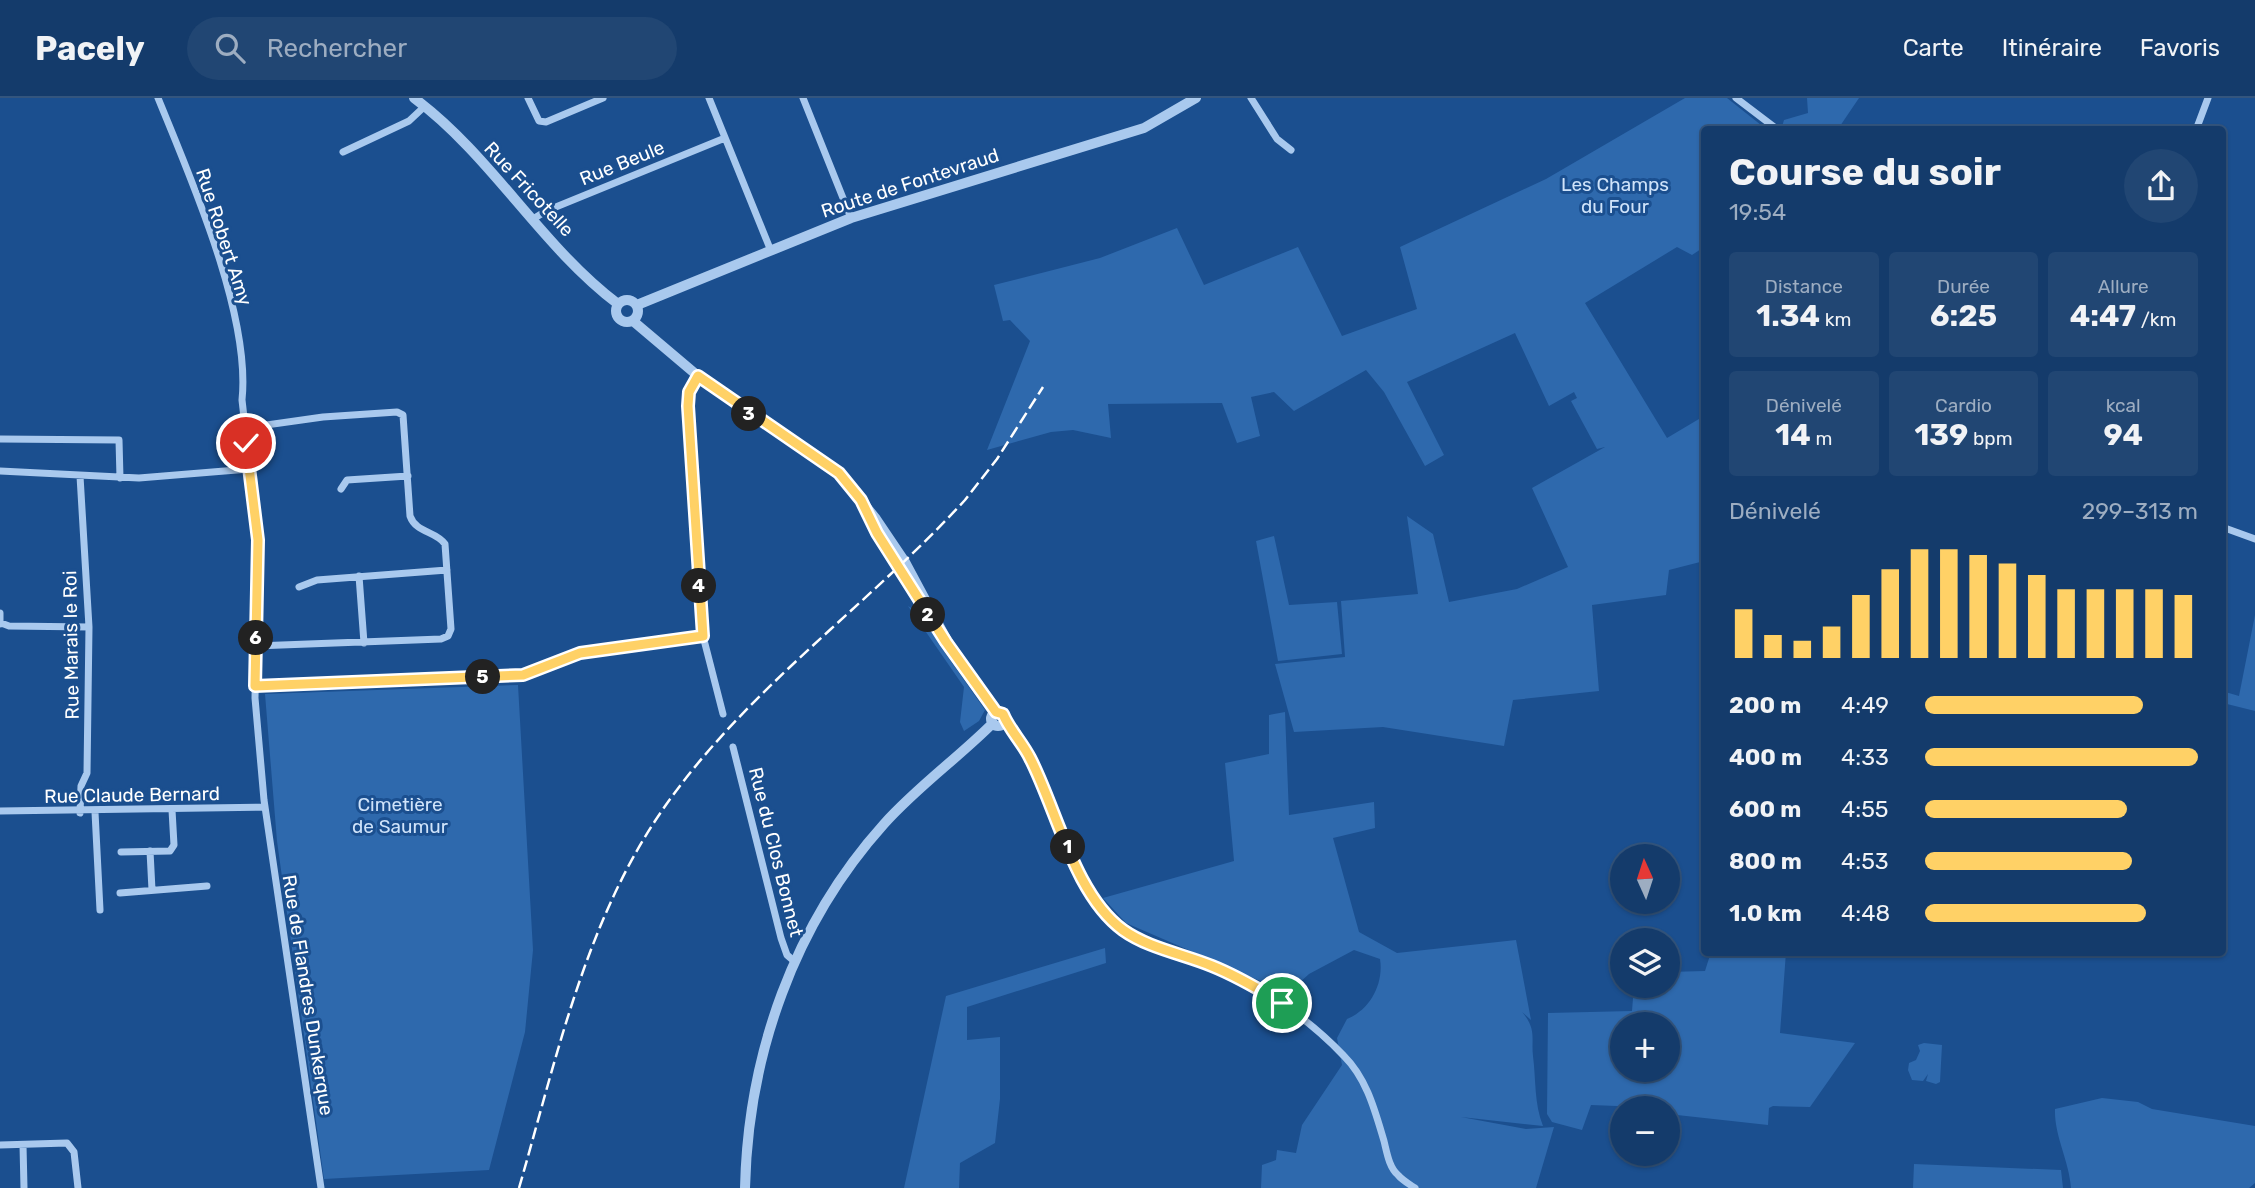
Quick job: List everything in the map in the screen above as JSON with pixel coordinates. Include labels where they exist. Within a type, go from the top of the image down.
[{"type":"street","name":"Rue Robert Amy","points":[[158,98],[226,283],[244,384],[245,428],[258,540],[255,686],[265,807]]},
{"type":"street","points":[[528,98],[539,121],[546,122],[603,98]]},
{"type":"street","points":[[709,98],[771,251]]},
{"type":"street","points":[[803,98],[851,218]]},
{"type":"street","name":"Route de Fontevraud","points":[[637,305],[851,218],[1144,128],[1196,98]]},
{"type":"street","points":[[1251,98],[1277,139],[1291,150]]},
{"type":"street","points":[[1736,98],[1774,126]]},
{"type":"street","points":[[2198,126],[2208,98]]},
{"type":"street","points":[[344,152],[409,121],[419,100]]},
{"type":"street","name":"Rue Fricotelle","points":[[419,100],[618,304]]},
{"type":"street","name":"Rue Beule","points":[[533,219],[546,211],[725,138]]},
{"type":"street","points":[[633,321],[638,315],[637,305],[628,300],[618,304],[616,312],[619,318],[633,321],[698,376],[750,414],[827,463],[861,500],[905,562],[950,646],[998,719],[1030,758],[1072,856],[1087,884],[1112,919],[1137,937],[1248,982],[1312,1026],[1354,1067],[1369,1095],[1391,1165],[1398,1176],[1415,1188]]},
{"type":"street","points":[[698,376],[689,392],[688,406],[703,636],[723,714]]},
{"type":"street","points":[[245,428],[323,417],[397,412],[403,415],[412,522],[443,540],[451,629],[448,636],[441,639],[255,646]]},
{"type":"street","points":[[0,439],[120,440],[120,478]]},
{"type":"street","points":[[0,471],[120,478],[249,469]]},
{"type":"street","name":"Rue Marais le Roi","points":[[80,476],[89,627],[88,773],[80,786],[80,813]]},
{"type":"street","points":[[341,489],[347,480],[408,476]]},
{"type":"street","points":[[2226,528],[2255,539]]},
{"type":"street","points":[[299,587],[317,580],[447,570]]},
{"type":"street","points":[[359,576],[364,643]]},
{"type":"street","points":[[0,613],[0,623],[9,626],[89,627]]},
{"type":"street","points":[[255,686],[523,675],[580,653],[703,636]]},
{"type":"street","points":[[745,1188],[746,1154],[757,1075],[794,961],[839,883],[884,824],[998,719]]},
{"type":"street","name":"Rue du Clos Bonnet","points":[[733,747],[781,938],[787,955],[794,961]]},
{"type":"street","name":"Rue Claude Bernard","points":[[0,811],[80,813],[265,807]]},
{"type":"street","name":"Rue de Flandres Dunkerque","points":[[265,807],[321,1188]]},
{"type":"street","points":[[121,852],[170,851],[174,845],[172,810]]},
{"type":"street","points":[[94,812],[100,910]]},
{"type":"street","points":[[149,851],[152,890]]},
{"type":"street","points":[[120,893],[207,886]]},
{"type":"street","points":[[0,1145],[67,1143],[74,1152],[78,1188]]},
{"type":"street","points":[[23,1145],[24,1188]]},
{"type":"green space","name":"Les Champs du Four","points":[[1685,98],[1727,98],[1762,126],[1701,126],[1701,249],[1692,255],[1677,247],[1585,303],[1667,438],[1701,418],[1701,562],[1669,570],[1666,595],[1592,605],[1599,691],[1513,700],[1504,746],[1383,727],[1294,732],[1275,664],[1345,657],[1341,601],[1418,594],[1407,516],[1433,534],[1449,602],[1517,589],[1568,567],[1532,488],[1605,447],[1597,449],[1571,401],[1577,398],[1574,392],[1549,406],[1515,333],[1407,382],[1444,455],[1425,466],[1384,392],[1366,370],[1294,411],[1274,392],[1251,397],[1260,436],[1237,443],[1222,403],[1108,404],[1111,438],[1073,430],[1051,432],[987,450],[1030,341],[1010,320],[1003,321],[994,285],[1100,258],[1177,228],[1204,285],[1298,247],[1342,336],[1417,309],[1400,247],[1546,179]]},
{"type":"green space","points":[[1807,98],[1859,98],[1840,126],[1782,126],[1784,120],[1808,113]]},
{"type":"green space","points":[[1274,536],[1289,605],[1337,602],[1342,654],[1278,661],[1256,541]]},
{"type":"green space","points":[[908,606],[931,628],[938,643],[985,710],[979,721],[964,731],[960,722],[964,687]]},
{"type":"green space","points":[[2255,615],[2255,711],[2226,704],[2226,692],[2239,696]]},
{"type":"green space","name":"Cimetière de Saumur","points":[[518,685],[533,950],[525,1032],[489,1170],[324,1179],[277,841],[265,694]]},
{"type":"green space","points":[[1285,712],[1289,815],[1374,802],[1375,828],[1333,838],[1359,932],[1397,953],[1516,940],[1531,1020],[1522,1012],[1532,1029],[1537,1100],[1543,1126],[1461,1117],[1526,1129],[1554,1127],[1536,1188],[1261,1188],[1262,1165],[1276,1160],[1277,1150],[1296,1153],[1302,1125],[1342,1065],[1337,1038],[1347,1019],[1369,1003],[1374,995],[1380,978],[1380,959],[1354,950],[1309,974],[1288,993],[1126,923],[1103,898],[1234,861],[1225,763],[1269,754],[1269,715]]},
{"type":"green space","points":[[1105,948],[1106,963],[967,1007],[967,1040],[1000,1037],[1000,1099],[995,1143],[960,1163],[959,1188],[904,1188],[946,996]]},
{"type":"green space","points":[[1710,956],[1786,956],[1780,1033],[1855,1043],[1810,1107],[1773,1106],[1769,1108],[1768,1125],[1680,1115],[1680,1096],[1610,1096],[1610,1106],[1591,1105],[1582,1130],[1552,1122],[1547,1114],[1548,1013],[1632,1011],[1633,998],[1680,998],[1680,972],[1705,971]]},
{"type":"green space","points":[[1918,1045],[1942,1045],[1940,1082],[1936,1084],[1926,1081],[1928,1074],[1923,1081],[1912,1080],[1908,1070],[1909,1063],[1916,1060],[1920,1051]]},
{"type":"green space","points":[[2102,1098],[2138,1102],[2152,1109],[2255,1126],[2255,1183],[2249,1188],[2071,1188],[2055,1109]]},
{"type":"green space","points":[[1914,1164],[2061,1170],[2063,1188],[1913,1188]]},
{"type":"railway","points":[[519,1188],[559,1046],[590,953],[608,907],[655,821],[724,733],[965,500],[997,459],[1043,387]]},
{"type":"route","points":[[246,443],[258,540],[255,686],[523,675],[580,653],[625,644],[703,636],[688,406],[689,392],[698,376],[750,414],[827,463],[861,500],[877,533],[909,586],[996,712],[1003,714],[1004,723],[1015,734],[1030,758],[1072,856],[1102,908],[1112,919],[1123,930],[1137,937],[1211,965],[1248,982],[1282,1003]]}]
